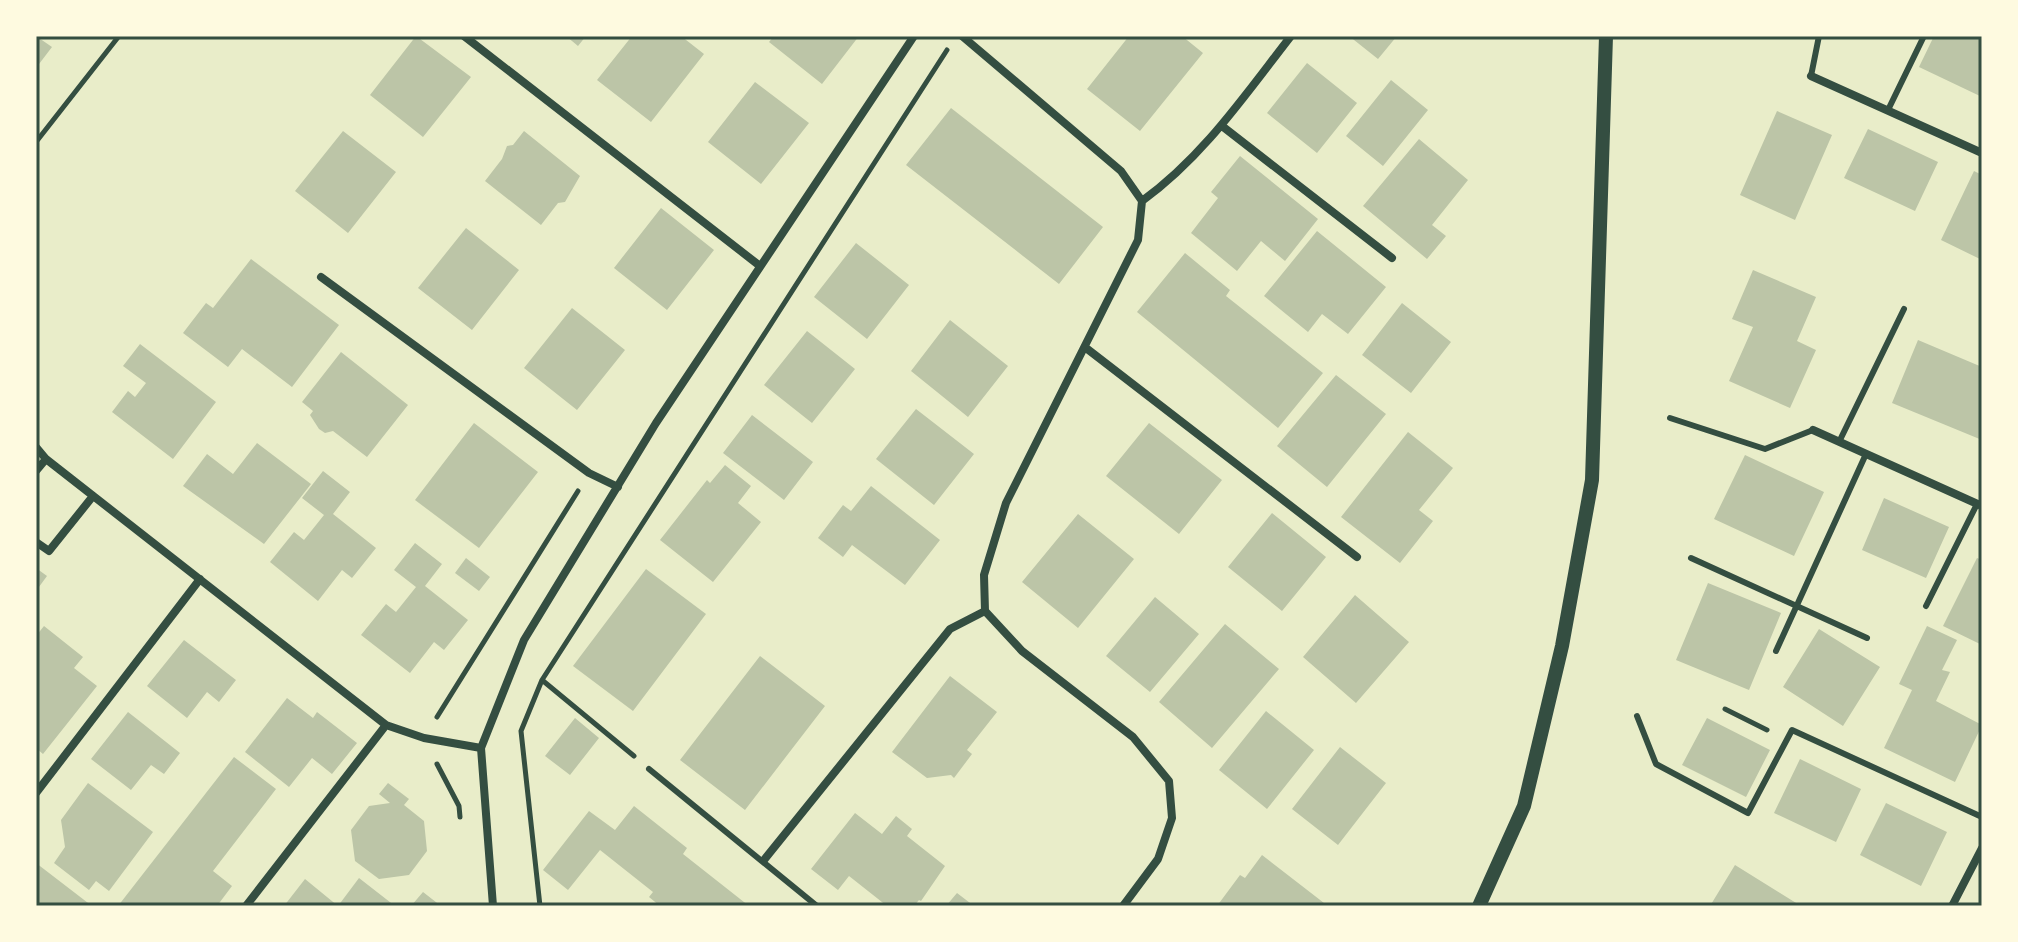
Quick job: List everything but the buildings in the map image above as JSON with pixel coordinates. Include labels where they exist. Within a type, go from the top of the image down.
[{"type":"street","points":[[464,36],[760,266]]},
{"type":"street","points":[[493,906],[481,748],[524,640],[760,266],[914,36]]},
{"type":"street","points":[[962,36],[1121,171],[1142,201],[1138,240],[1006,503],[984,575],[985,611],[1022,651],[1133,737],[1169,781],[1172,818],[1158,859],[1123,906]]},
{"type":"street","points":[[1142,201],[1172,180],[1222,126],[1291,36]]},
{"type":"street","points":[[1479,906],[1524,806],[1562,646],[1592,480],[1606,36]]},
{"type":"street","points":[[1811,76],[1982,153]]},
{"type":"street","points":[[1222,126],[1392,258]]},
{"type":"street","points":[[321,277],[589,473],[618,487]]},
{"type":"street","points":[[1086,348],[1357,557]]},
{"type":"street","points":[[1813,430],[1980,505]]},
{"type":"street","points":[[36,447],[46,459],[386,725],[424,738],[481,748]]},
{"type":"street","points":[[36,471],[46,459]]},
{"type":"street","points":[[36,542],[49,551],[93,496]]},
{"type":"street","points":[[36,793],[200,579]]},
{"type":"street","points":[[764,860],[950,629],[985,611]]},
{"type":"street","points":[[246,906],[386,725]]},
{"type":"street","points":[[1952,906],[1982,848]]},
{"type":"lane","points":[[1811,76],[1819,36]]},
{"type":"lane","points":[[1888,110],[1924,36]]},
{"type":"lane","points":[[1839,442],[1904,309]]},
{"type":"lane","points":[[1670,418],[1765,449],[1813,430]]},
{"type":"lane","points":[[1776,651],[1866,454]]},
{"type":"lane","points":[[1926,606],[1980,505]]},
{"type":"lane","points":[[1691,558],[1867,638]]},
{"type":"lane","points":[[1637,716],[1656,764],[1748,813],[1792,730],[1982,817]]},
{"type":"lane","points":[[649,769],[817,906]]},
{"type":"path","points":[[36,142],[119,36]]},
{"type":"path","points":[[540,906],[521,731],[542,680],[948,49]]},
{"type":"path","points":[[542,680],[649,769]]},
{"type":"path","points":[[1725,709],[1786,740]]}]
